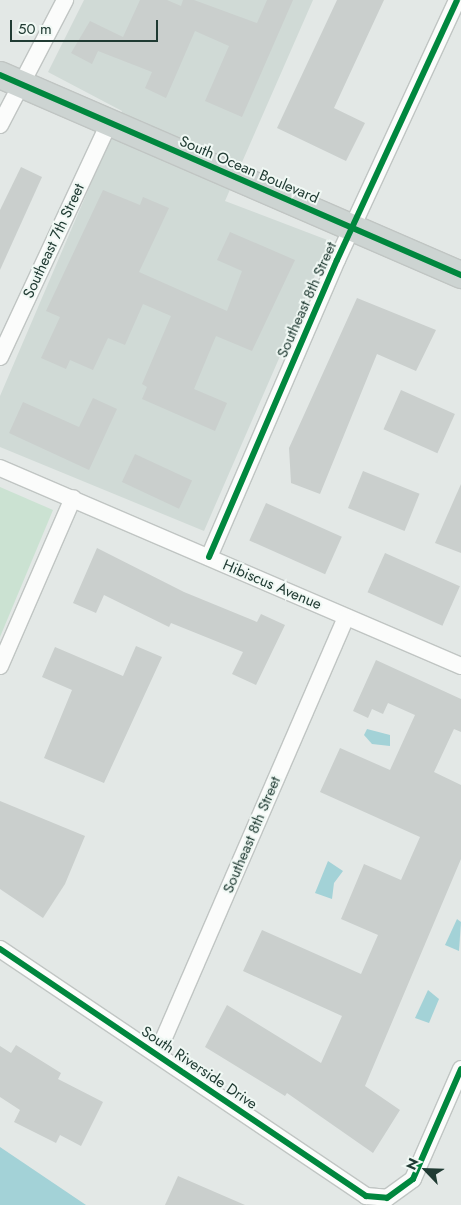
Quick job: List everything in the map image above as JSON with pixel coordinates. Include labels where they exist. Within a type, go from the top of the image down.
[{"type":"main road","name":"South Ocean Boulevard","points":[[11,80],[108,125],[354,227],[461,274]]},
{"type":"street","points":[[0,125],[11,80],[65,0]]},
{"type":"street","name":"Southeast 8th Street","points":[[208,557],[457,0]]},
{"type":"street","name":"Southeast 7th Street","points":[[0,357],[108,125]]},
{"type":"street","name":"Hibiscus Avenue","points":[[0,468],[74,498],[461,666]]},
{"type":"street","points":[[0,666],[74,498]]},
{"type":"street","name":"Southeast 8th Street","points":[[157,1054],[346,617]]},
{"type":"street","name":"South Riverside Drive","points":[[0,949],[366,1196],[387,1198],[413,1178],[461,1069]]},
{"type":"shaded area","points":[[84,0],[313,0],[225,201],[330,241],[204,531],[0,447],[0,396],[122,111],[48,72]]},
{"type":"green space","points":[[0,487],[53,510],[0,637]]},
{"type":"water","points":[[367,729],[390,735],[390,746],[372,744],[364,735]]},
{"type":"water","points":[[328,861],[343,871],[334,883],[332,899],[315,893]]},
{"type":"water","points":[[457,919],[461,922],[459,951],[445,945]]},
{"type":"water","points":[[428,990],[439,999],[429,1023],[415,1018]]},
{"type":"water","points":[[0,1147],[86,1205],[0,1205]]},
{"type":"building","points":[[140,0],[167,0],[181,6],[183,0],[194,0],[257,23],[267,0],[293,0],[242,117],[205,101],[229,46],[195,31],[166,98],[145,88],[152,72],[98,51],[92,64],[71,53],[90,21],[123,37]]},
{"type":"building","points":[[337,0],[384,0],[334,108],[365,123],[346,161],[277,128]]},
{"type":"building","points":[[21,167],[42,177],[0,270],[0,210]]},
{"type":"building","points":[[103,190],[140,205],[143,197],[169,208],[139,272],[227,311],[242,271],[217,260],[230,232],[295,260],[252,351],[216,336],[194,389],[227,403],[215,431],[142,399],[147,387],[142,384],[171,316],[143,304],[125,345],[108,338],[93,370],[70,360],[66,369],[41,358],[60,317],[46,311]]},
{"type":"building","points":[[357,298],[436,330],[416,371],[377,354],[320,494],[291,483],[289,448]]},
{"type":"building","points":[[401,390],[455,414],[437,453],[384,429]]},
{"type":"building","points":[[93,398],[117,409],[89,470],[9,433],[23,402],[79,427]]},
{"type":"building","points":[[135,454],[192,481],[179,509],[122,482]]},
{"type":"building","points":[[363,471],[420,494],[405,531],[348,508]]},
{"type":"building","points":[[461,484],[461,553],[435,543]]},
{"type":"building","points":[[266,503],[342,537],[325,574],[249,540]]},
{"type":"building","points":[[97,548],[184,592],[257,622],[261,614],[285,625],[256,685],[232,674],[243,652],[171,623],[169,627],[104,595],[96,613],[73,603]]},
{"type":"building","points":[[385,553],[460,586],[442,626],[368,592]]},
{"type":"building","points":[[136,646],[162,657],[104,783],[44,758],[72,690],[42,677],[55,647],[123,676]]},
{"type":"building","points":[[376,660],[461,699],[461,732],[454,729],[434,772],[461,785],[461,859],[365,1086],[400,1110],[373,1153],[287,1093],[285,1096],[205,1047],[227,1005],[321,1063],[342,1016],[243,971],[262,930],[361,974],[378,935],[341,919],[364,864],[401,880],[420,837],[320,792],[340,748],[390,770],[415,715],[388,703],[383,714],[372,709],[368,718],[353,711]]},
{"type":"building","points":[[0,801],[85,836],[65,884],[43,918],[0,889]]},
{"type":"building","points":[[16,1045],[61,1073],[58,1079],[103,1102],[81,1146],[60,1135],[56,1143],[14,1122],[20,1110],[0,1097],[0,1046],[11,1053]]},
{"type":"building","points":[[178,1176],[245,1205],[165,1205]]},
{"type":"cycle path","points":[[209,557],[337,260],[457,0]]},
{"type":"cycle path","points":[[0,75],[461,275]]},
{"type":"cycle path","points":[[0,949],[366,1196],[387,1198],[413,1179],[461,1069]]}]
